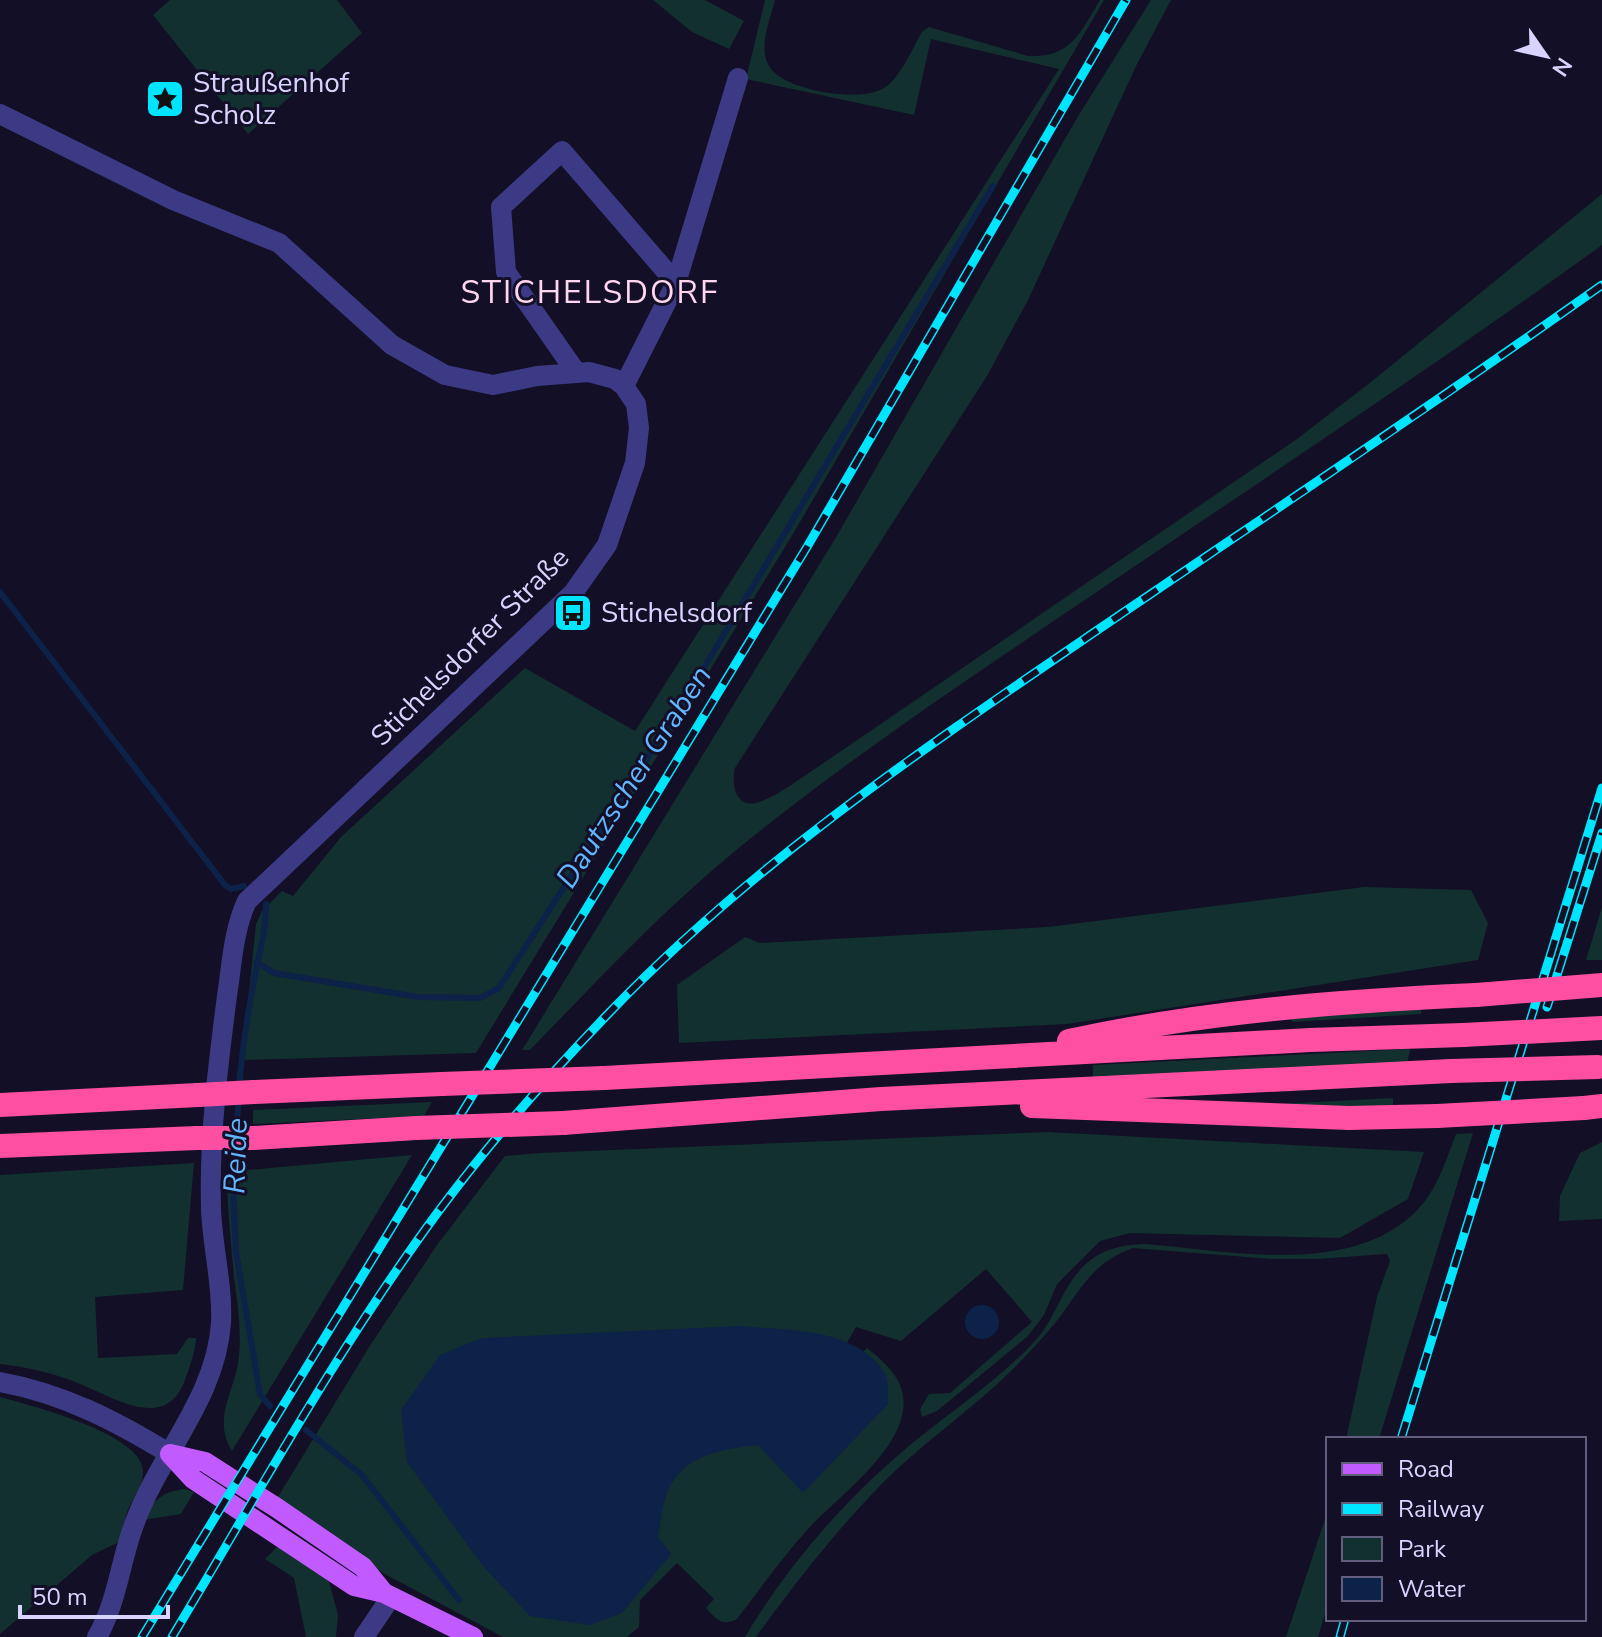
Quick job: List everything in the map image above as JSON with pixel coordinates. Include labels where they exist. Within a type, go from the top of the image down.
[{"type":"highway","points":[[999,1056],[1117,1031],[1257,1012],[1385,999],[1602,985]]},
{"type":"highway","points":[[0,1105],[1602,1028]]},
{"type":"highway","points":[[0,1146],[563,1123],[881,1099],[1451,1071],[1600,1067]]},
{"type":"highway","points":[[881,1099],[1349,1118],[1593,1107]]},
{"type":"main road","points":[[170,1454],[205,1462],[363,1567],[388,1595],[473,1637]]},
{"type":"street","points":[[0,114],[173,200],[279,243],[392,345],[445,375],[493,385],[576,372],[603,375],[624,386],[676,283],[738,78]]},
{"type":"street","points":[[576,372],[506,272],[501,207],[562,151],[676,283]]},
{"type":"street","name":"Stichelsdorfer Straße","points":[[170,1454],[205,1386],[218,1345],[221,1303],[211,1208],[213,1154],[224,1022],[237,922],[247,901],[573,593],[607,545],[635,463],[639,428],[636,404],[624,386]]},
{"type":"street","points":[[0,1382],[75,1403],[128,1428],[170,1454],[134,1524],[115,1597],[97,1637]]},
{"type":"street","points":[[364,1637],[388,1595]]},
{"type":"green space","points":[[170,0],[337,0],[362,33],[248,134],[153,15]]},
{"type":"green space","points":[[653,0],[705,0],[744,21],[729,49],[692,32]]},
{"type":"green space","points":[[765,0],[775,0],[765,50],[769,66],[777,75],[805,88],[858,94],[873,92],[890,83],[901,70],[922,32],[929,27],[1028,56],[1043,56],[1055,53],[1073,41],[1100,0],[1104,0],[793,534],[476,1053],[242,1060],[256,924],[262,911],[282,891],[293,896],[341,837],[525,668],[635,731],[1059,69],[931,39],[914,115],[746,79]]},
{"type":"green space","points":[[1151,0],[1171,0],[1137,64],[1028,300],[987,376],[735,768],[735,788],[745,802],[759,802],[789,786],[1297,439],[1602,194],[1602,245],[1405,383],[943,696],[816,788],[707,875],[629,948],[530,1050],[522,1050],[835,539],[1077,118]]},
{"type":"green space","points":[[1364,887],[1471,890],[1488,923],[1478,960],[1067,1024],[679,1043],[677,985],[745,937],[760,943],[1048,927]]},
{"type":"green space","points":[[1602,907],[1602,960],[1586,960]]},
{"type":"green space","points":[[1421,1006],[1421,1014],[1292,1022],[1292,1019]]},
{"type":"green space","points":[[1410,1049],[1407,1064],[1093,1079],[1093,1065]]},
{"type":"green space","points":[[1393,1098],[1393,1107],[1279,1109],[1278,1104]]},
{"type":"green space","points":[[432,1102],[424,1116],[253,1124],[253,1110]]},
{"type":"green space","points":[[1048,1132],[1424,1152],[1408,1199],[1340,1238],[1130,1233],[1100,1241],[1057,1284],[1044,1315],[1028,1336],[937,1411],[922,1417],[920,1409],[929,1394],[950,1393],[1032,1322],[986,1269],[901,1341],[856,1327],[844,1348],[483,1345],[659,1514],[668,1482],[687,1457],[867,1348],[887,1366],[897,1379],[903,1399],[901,1420],[891,1441],[877,1460],[800,1538],[737,1619],[732,1621],[720,1621],[706,1608],[714,1599],[677,1563],[640,1600],[639,1627],[627,1637],[503,1637],[383,1573],[276,1500],[371,1344],[437,1245],[505,1156]]},
{"type":"green space","points":[[1473,1133],[1380,1437],[1346,1437],[1377,1297],[1390,1261],[1387,1254],[1273,1259],[1133,1248],[1107,1261],[1097,1270],[1051,1328],[1011,1371],[877,1489],[822,1550],[756,1637],[745,1637],[778,1586],[836,1515],[879,1472],[986,1386],[1034,1342],[1072,1280],[1094,1257],[1115,1248],[1145,1244],[1294,1255],[1332,1251],[1367,1242],[1399,1226],[1425,1201],[1439,1177],[1456,1134]]},
{"type":"green space","points":[[1602,1142],[1602,1219],[1559,1221],[1560,1196],[1580,1153]]},
{"type":"green space","points":[[412,1155],[232,1451],[224,1430],[224,1420],[237,1369],[240,1335],[227,1172]]},
{"type":"green space","points":[[194,1163],[183,1290],[95,1297],[98,1358],[177,1354],[188,1338],[196,1338],[189,1370],[176,1396],[165,1405],[138,1407],[59,1376],[0,1364],[0,1175]]},
{"type":"green space","points":[[0,1397],[58,1414],[106,1433],[138,1458],[143,1471],[142,1482],[127,1512],[119,1542],[92,1555],[0,1634]]},
{"type":"green space","points":[[184,1489],[194,1492],[181,1514],[143,1520],[159,1498]]},
{"type":"green space","points":[[1326,1516],[1326,1611],[1318,1637],[1286,1637]]},
{"type":"green space","points":[[279,1545],[328,1578],[338,1615],[336,1637],[306,1637],[294,1578],[265,1559]]},
{"type":"water","points":[[982,1305],[994,1310],[999,1322],[994,1334],[982,1339],[970,1334],[965,1322],[970,1310]]},
{"type":"water","points":[[741,1326],[820,1334],[857,1347],[873,1359],[885,1374],[888,1404],[803,1493],[758,1445],[717,1452],[682,1470],[667,1493],[658,1537],[671,1554],[622,1613],[590,1625],[530,1616],[483,1566],[407,1462],[401,1410],[440,1355],[482,1338]]},
{"type":"waterway","name":"Dautzscher Graben","points":[[257,962],[274,973],[418,997],[480,998],[499,988],[684,701],[993,186]]},
{"type":"waterway","name":"Reide","points":[[0,592],[225,885],[231,889],[244,886]]},
{"type":"waterway","name":"Reide","points":[[239,1088],[266,904]]},
{"type":"waterway","name":"Reide","points":[[236,1132],[239,1099]]},
{"type":"waterway","name":"Reide","points":[[236,1143],[233,1187],[236,1252],[260,1394],[270,1406]]},
{"type":"waterway","name":"Reide","points":[[306,1430],[362,1475],[459,1600]]},
{"type":"railway","points":[[142,1637],[807,547],[1126,0]]},
{"type":"railway","points":[[172,1637],[333,1368],[438,1212],[542,1085],[662,961],[775,862],[895,771],[1602,285]]},
{"type":"railway","points":[[1402,1437],[1602,788]]},
{"type":"railway","points":[[1547,1007],[1602,833]]},
{"type":"railway","points":[[1340,1637],[1344,1621]]},
{"type":"place","name":"Straußenhof Scholz","points":[[165,99]]},
{"type":"place","name":"Stichelsdorf","points":[[573,613]]},
{"type":"district","name":"STICHELSDORF","points":[[590,292]]}]
